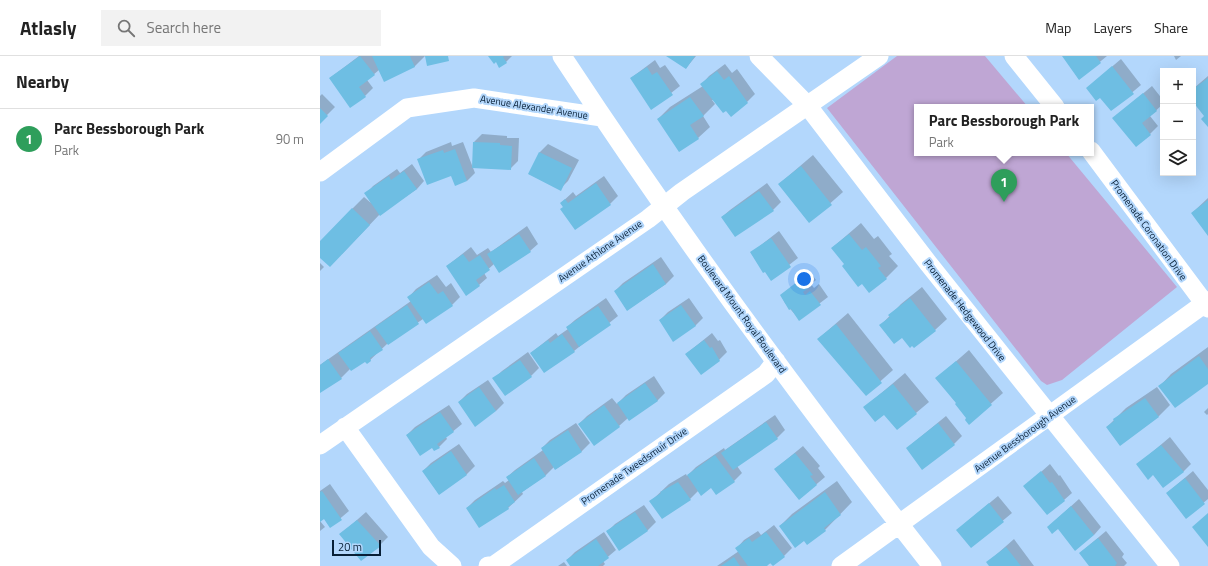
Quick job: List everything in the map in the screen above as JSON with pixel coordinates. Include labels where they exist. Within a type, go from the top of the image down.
[{"type":"street","name":"Boulevard Mount Royal Boulevard","points":[[562,56],[602,117],[664,206],[776,361],[899,525],[932,566]]},
{"type":"street","name":"Promenade Hedgewood Drive","points":[[759,56],[807,105],[928,263],[1170,566]]},
{"type":"street","name":"Avenue Athlone Avenue","points":[[320,445],[879,56]]},
{"type":"street","points":[[1014,56],[1053,104]]},
{"type":"street","name":"Avenue Alexander Avenue","points":[[320,172],[407,108],[474,98],[602,117]]},
{"type":"street","name":"Promenade Coronation Drive","points":[[1094,155],[1207,304]]},
{"type":"street","name":"Avenue Bessborough Avenue","points":[[841,566],[1207,304]]},
{"type":"street","name":"Promenade Tweedsmuir Drive","points":[[488,566],[492,566],[766,374],[776,361]]},
{"type":"street","points":[[346,427],[431,547],[452,566]]},
{"type":"shaded area","points":[[897,56],[985,56],[1025,104],[914,104],[914,156],[1068,156],[1177,287],[1062,380],[1047,385],[1041,381],[827,108]]},
{"type":"building","points":[[360,56],[375,75],[359,87],[366,97],[350,108],[329,78]]},
{"type":"building","points":[[372,56],[410,56],[415,67],[384,82]]},
{"type":"building","points":[[425,56],[448,56],[449,61],[427,66]]},
{"type":"building","points":[[488,56],[504,56],[503,57],[507,63],[499,68],[496,62],[494,64]]},
{"type":"building","points":[[666,56],[695,56],[686,69]]},
{"type":"building","points":[[1062,56],[1096,56],[1101,63],[1079,80]]},
{"type":"building","points":[[1112,66],[1134,94],[1111,111],[1100,98],[1096,101],[1086,88]]},
{"type":"building","points":[[647,67],[652,75],[657,72],[673,95],[651,110],[630,78]]},
{"type":"building","points":[[717,71],[724,80],[729,76],[748,103],[731,117],[726,111],[723,113],[700,84]]},
{"type":"building","points":[[1208,78],[1208,127],[1201,119],[1204,116],[1196,106],[1196,87]]},
{"type":"building","points":[[1143,93],[1157,111],[1142,123],[1151,135],[1136,147],[1112,118]]},
{"type":"building","points":[[690,97],[704,116],[690,125],[699,139],[679,152],[657,119]]},
{"type":"building","points":[[320,108],[328,116],[320,124]]},
{"type":"building","points":[[473,142],[500,143],[500,145],[512,146],[511,170],[472,168]]},
{"type":"building","points":[[455,149],[467,181],[455,186],[451,176],[427,185],[417,159],[443,150],[444,153]]},
{"type":"building","points":[[539,152],[572,168],[561,191],[528,174]]},
{"type":"building","points":[[801,166],[832,205],[809,223],[778,184]]},
{"type":"building","points":[[404,171],[417,189],[380,216],[364,193],[389,176],[391,180]]},
{"type":"building","points":[[596,183],[611,205],[575,230],[560,209],[563,207],[560,203],[565,199],[568,203]]},
{"type":"building","points":[[759,191],[774,211],[735,237],[721,217]]},
{"type":"building","points":[[1208,200],[1208,236],[1191,213]]},
{"type":"building","points":[[352,208],[370,225],[330,267],[320,258],[320,241]]},
{"type":"building","points":[[519,234],[531,252],[499,273],[487,254]]},
{"type":"building","points":[[849,234],[862,250],[866,247],[881,266],[878,268],[887,279],[869,293],[862,284],[858,287],[842,266],[844,264],[831,248]]},
{"type":"building","points":[[771,238],[791,267],[771,281],[765,272],[763,273],[750,252]]},
{"type":"building","points":[[463,254],[469,262],[480,255],[490,270],[476,280],[480,286],[466,296],[446,266]]},
{"type":"building","points":[[653,264],[666,284],[627,311],[614,291]]},
{"type":"building","points":[[801,279],[808,288],[803,292],[805,295],[810,291],[821,305],[799,321],[791,309],[789,310],[780,295]]},
{"type":"building","points":[[429,282],[438,294],[443,291],[453,306],[426,324],[407,297]]},
{"type":"building","points":[[910,298],[936,331],[914,348],[912,346],[910,348],[902,338],[894,344],[879,325],[890,317],[888,315]]},
{"type":"building","points":[[407,305],[419,324],[388,345],[375,327]]},
{"type":"building","points":[[681,305],[696,326],[673,342],[659,320]]},
{"type":"building","points":[[598,306],[611,325],[579,347],[566,327]]},
{"type":"building","points":[[836,324],[882,383],[866,396],[817,339]]},
{"type":"building","points":[[370,331],[383,350],[370,358],[371,361],[367,364],[365,362],[351,371],[338,353]]},
{"type":"building","points":[[562,334],[575,352],[544,373],[530,353],[548,340],[550,343]]},
{"type":"building","points":[[704,340],[710,348],[712,347],[720,361],[701,375],[685,354]]},
{"type":"building","points":[[1199,356],[1208,369],[1208,384],[1175,408],[1158,386]]},
{"type":"building","points":[[328,359],[342,379],[320,393],[320,365]]},
{"type":"building","points":[[520,360],[532,377],[505,396],[492,378]]},
{"type":"building","points":[[956,361],[992,405],[969,425],[965,420],[966,418],[955,404],[956,403],[935,378]]},
{"type":"building","points":[[645,383],[658,401],[629,421],[617,403]]},
{"type":"building","points":[[893,384],[917,414],[897,430],[884,415],[875,422],[863,407]]},
{"type":"building","points":[[479,387],[496,411],[475,427],[458,402]]},
{"type":"building","points":[[1145,398],[1159,417],[1120,446],[1106,427],[1114,421],[1113,419]]},
{"type":"building","points":[[604,405],[620,427],[594,446],[578,424]]},
{"type":"building","points":[[440,412],[454,432],[437,444],[440,448],[434,451],[432,448],[420,456],[406,435]]},
{"type":"building","points":[[766,422],[778,439],[733,470],[721,453]]},
{"type":"building","points":[[938,423],[955,445],[922,470],[906,448]]},
{"type":"building","points":[[568,430],[582,452],[555,470],[541,448]]},
{"type":"building","points":[[1161,445],[1184,472],[1163,488],[1153,475],[1148,480],[1136,464]]},
{"type":"building","points":[[451,451],[467,475],[439,495],[422,471]]},
{"type":"building","points":[[795,453],[813,475],[810,476],[817,485],[799,500],[774,469]]},
{"type":"building","points":[[715,455],[735,482],[716,495],[711,488],[701,496],[687,475]]},
{"type":"building","points":[[534,458],[546,476],[518,495],[506,477]]},
{"type":"building","points":[[1041,471],[1050,483],[1052,482],[1065,501],[1047,515],[1023,486]]},
{"type":"building","points":[[1185,478],[1205,504],[1186,519],[1166,493]]},
{"type":"building","points":[[678,482],[691,500],[662,519],[649,501],[661,493],[660,492]]},
{"type":"building","points":[[504,485],[515,502],[508,507],[509,509],[479,528],[466,508],[495,488],[496,490]]},
{"type":"building","points":[[322,491],[342,520],[330,528],[324,519],[320,522],[320,492]]},
{"type":"building","points":[[825,492],[841,515],[824,528],[826,531],[807,545],[804,541],[795,548],[779,526]]},
{"type":"building","points":[[989,503],[1004,522],[971,548],[956,530]]},
{"type":"building","points":[[1071,506],[1094,535],[1075,551],[1058,529],[1052,534],[1047,527]]},
{"type":"building","points":[[635,512],[648,531],[619,551],[606,531]]},
{"type":"building","points":[[1208,513],[1208,547],[1192,527]]},
{"type":"building","points":[[357,520],[381,546],[361,561],[339,534]]},
{"type":"building","points":[[766,532],[785,557],[773,566],[770,563],[767,566],[748,566],[735,548],[749,538],[752,542]]},
{"type":"building","points":[[1098,538],[1117,563],[1115,566],[1089,566],[1079,553]]},
{"type":"building","points":[[596,539],[609,558],[598,566],[570,566],[566,560]]},
{"type":"building","points":[[1006,547],[1021,566],[989,566],[986,562]]},
{"type":"building","points":[[734,557],[740,566],[721,566]]},
{"type":"place","name":"Parc Bessborough Park","points":[[1004,202]]}]
